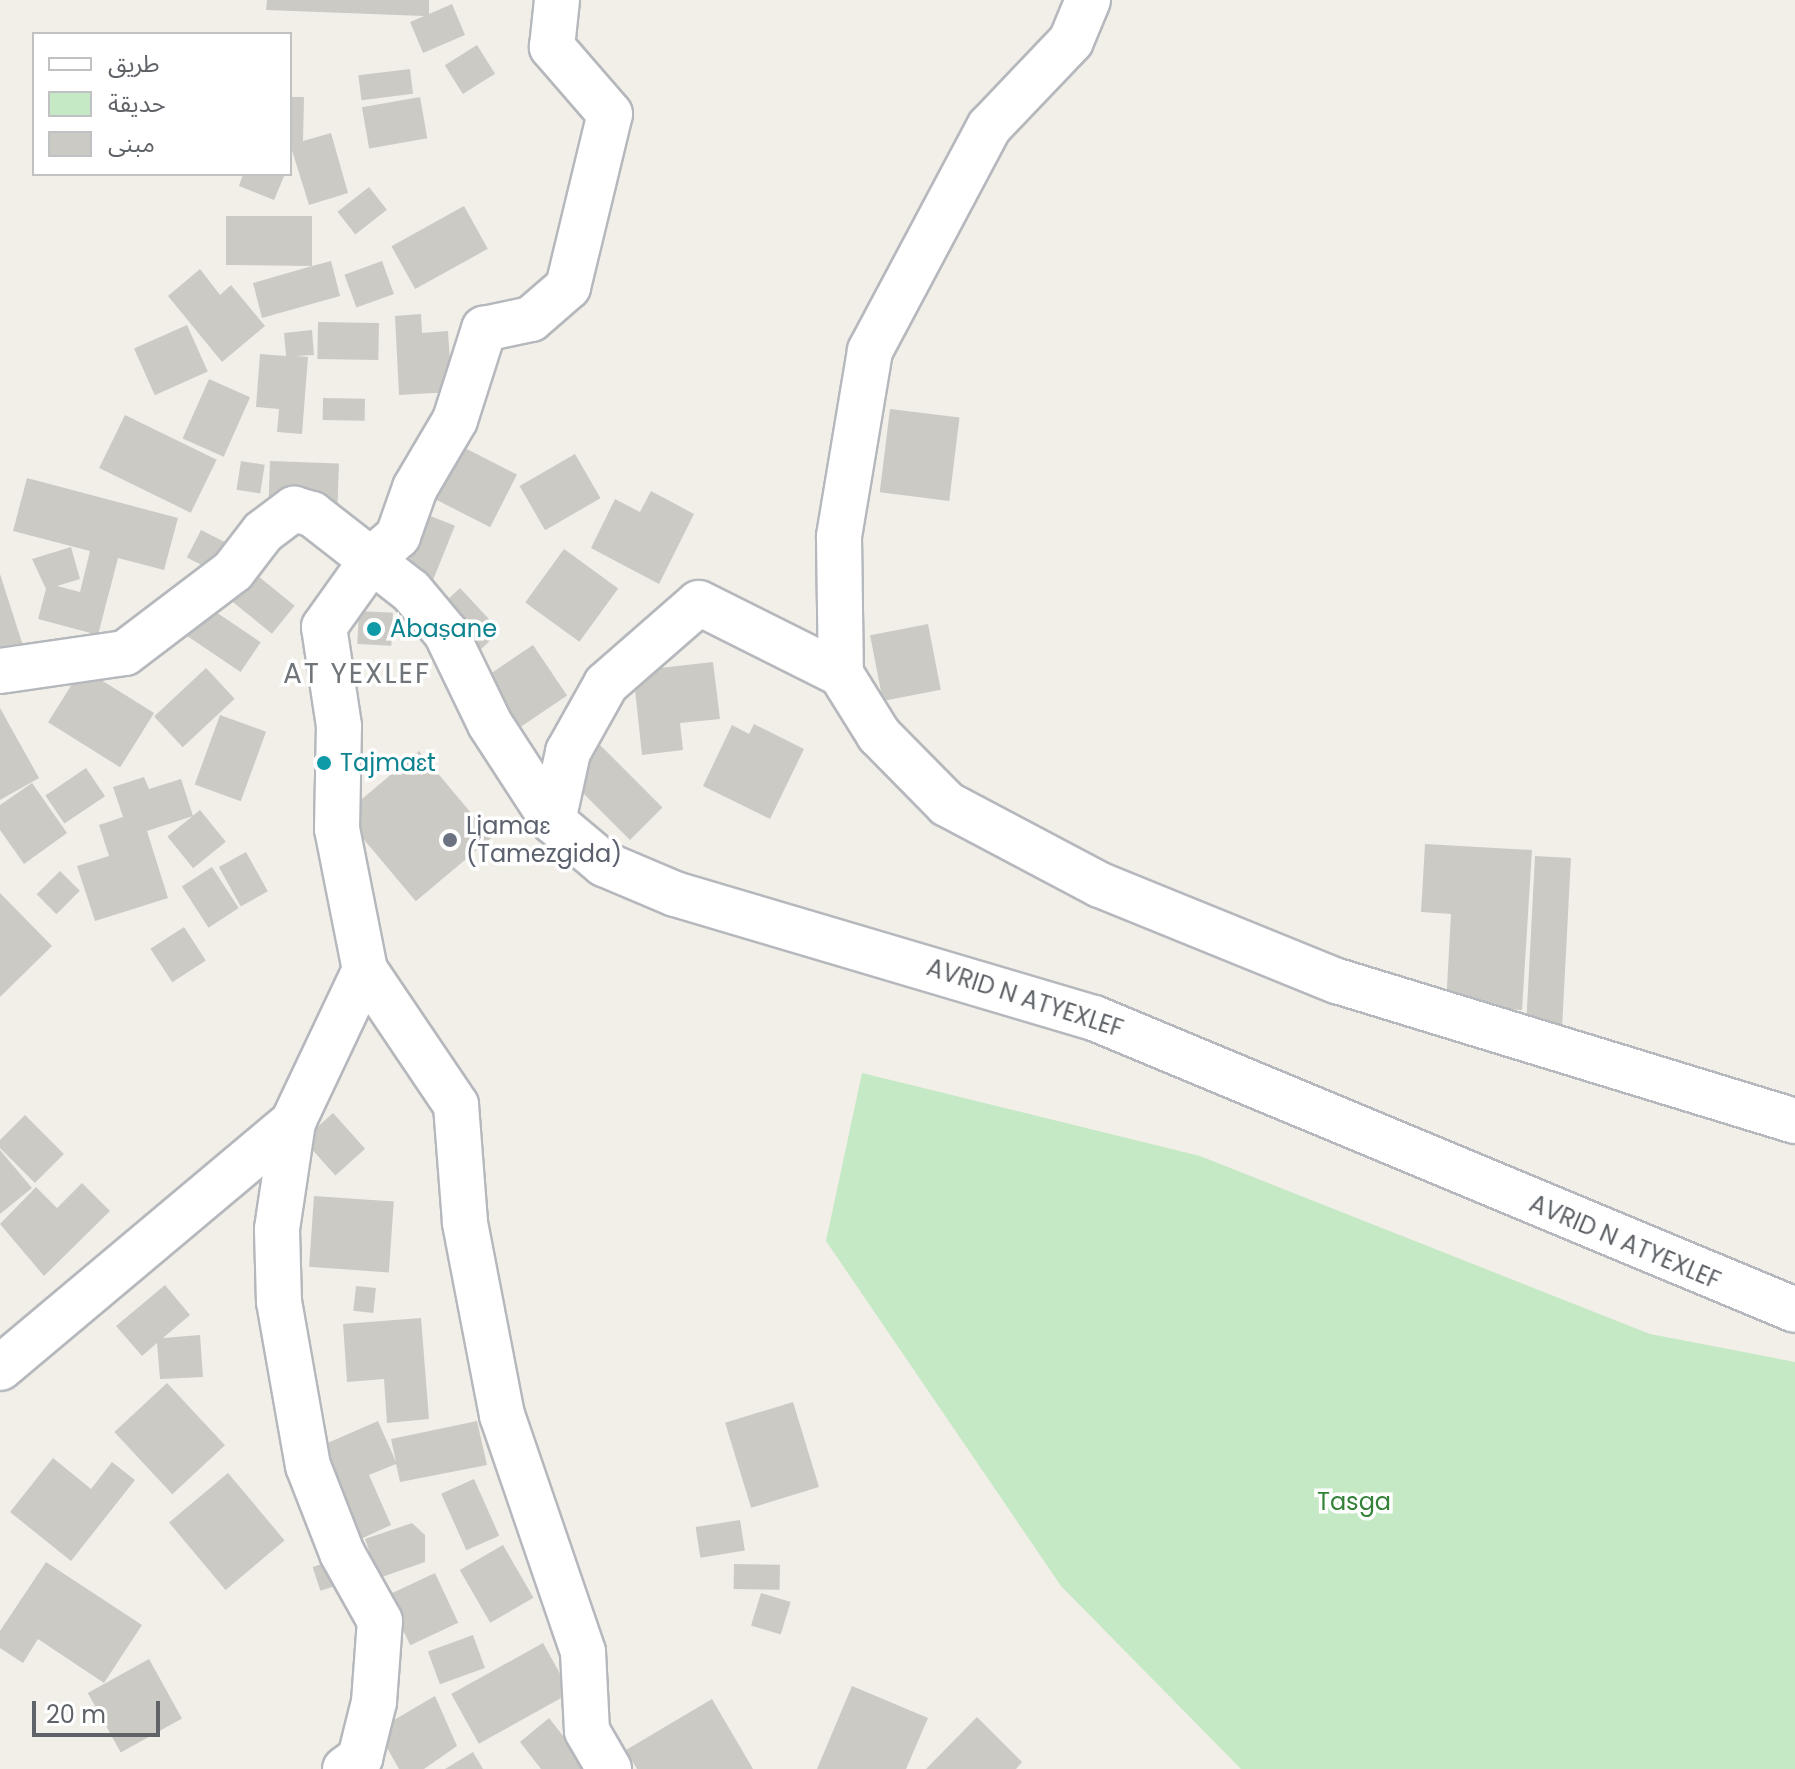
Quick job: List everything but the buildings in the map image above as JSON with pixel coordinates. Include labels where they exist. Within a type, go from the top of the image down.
[{"type":"street","points":[[557,0],[552,47],[610,114],[568,287],[531,319],[484,329],[455,420],[415,488],[398,536],[374,557],[324,627],[339,726],[337,829],[365,970],[456,1105],[465,1223],[502,1415],[583,1652],[587,1731],[609,1769]]},
{"type":"street","points":[[1088,0],[1071,41],[989,127],[870,351],[839,537],[841,674],[879,735],[947,804],[1100,885],[1337,981],[1795,1121]]},
{"type":"street","name":"AVRID N ATYEXLEF","points":[[0,671],[125,653],[233,571],[263,532],[294,509],[374,557],[446,633],[490,724],[553,821],[604,864],[675,894],[1094,1018],[1795,1310]]},
{"type":"street","points":[[553,821],[568,752],[606,684],[699,603],[841,674]]},
{"type":"street","points":[[357,1765],[374,1702],[380,1621],[342,1553],[308,1466],[279,1302],[277,1229],[293,1122],[365,970]]},
{"type":"street","points":[[0,1368],[293,1122]]},
{"type":"green space","name":"Tasga","points":[[862,1073],[1200,1156],[1650,1334],[1795,1362],[1795,1769],[1241,1769],[1061,1586],[826,1241]]},
{"type":"place","name":"Abaṣane","points":[[374,629]]},
{"type":"place","name":"Tajmaɛt","points":[[324,763]]},
{"type":"place","name":"Ljamaɛ (Tamezgida)","points":[[450,840]]},
{"type":"district","name":"AT YEXLEF","points":[[357,674]]}]
